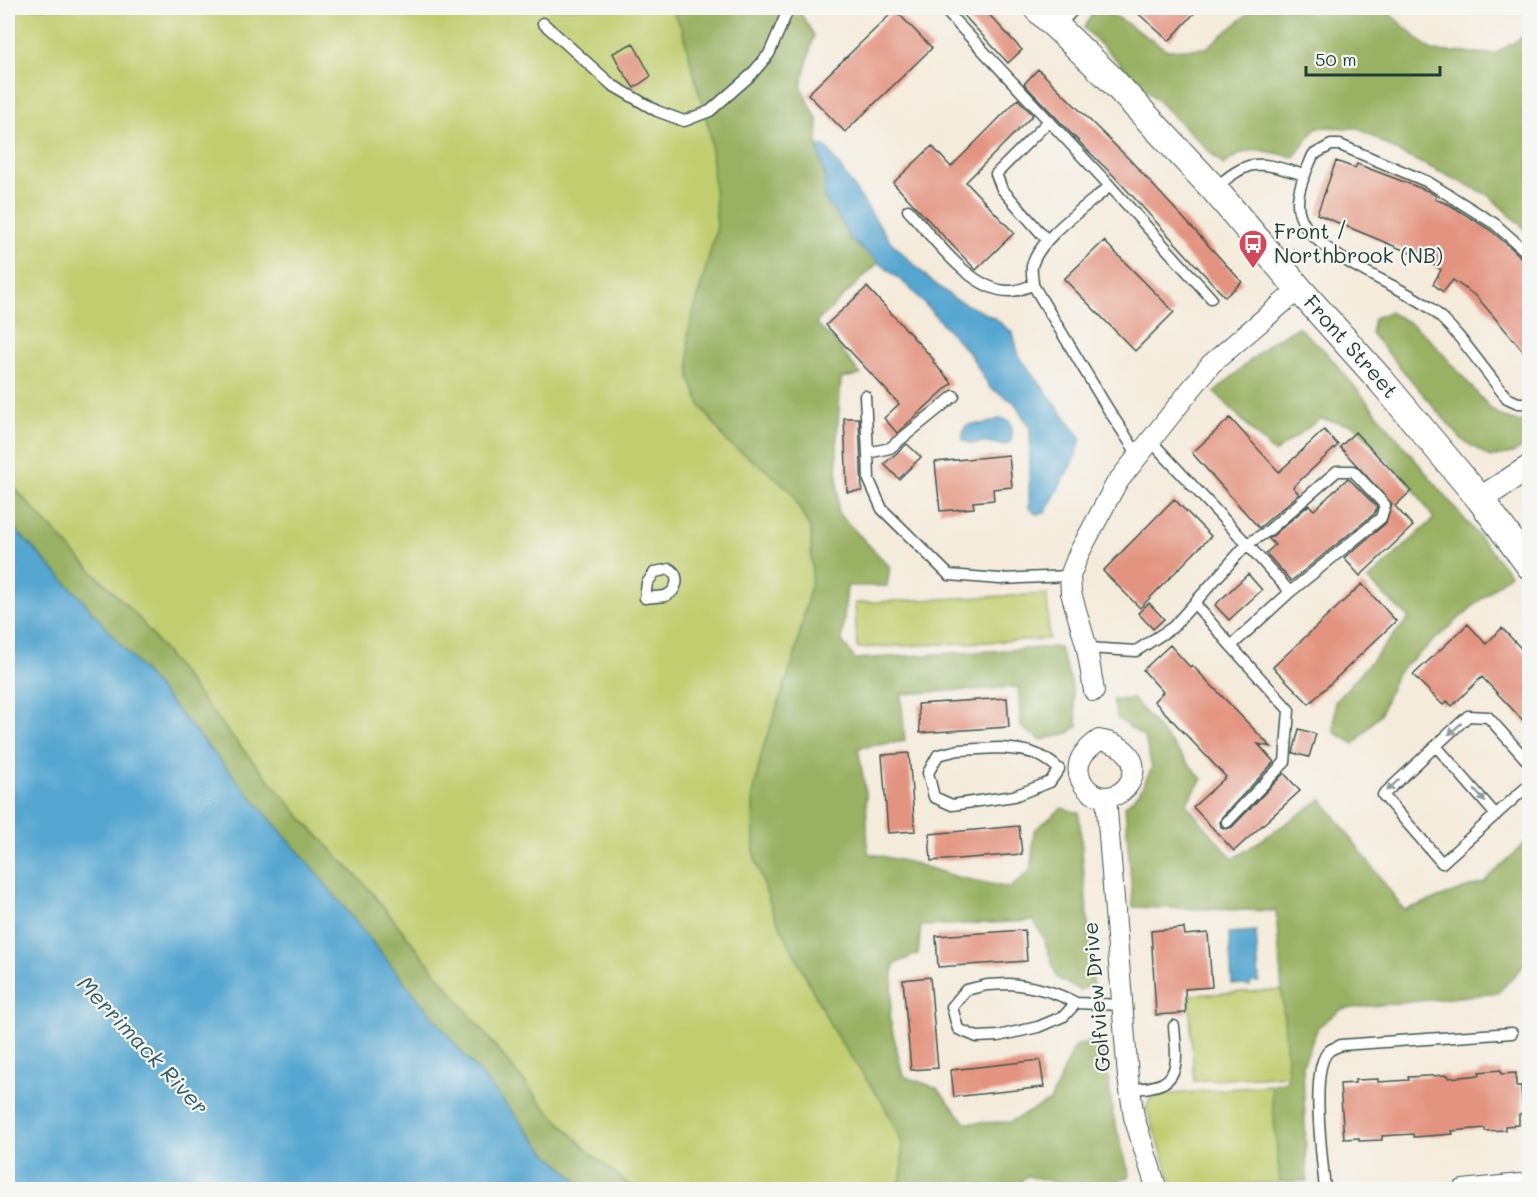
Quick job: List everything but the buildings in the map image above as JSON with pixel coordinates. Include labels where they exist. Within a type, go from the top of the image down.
[{"type":"main road","name":"Front Street","points":[[1037,8],[1066,17],[1109,77],[1214,189],[1383,383],[1480,499],[1530,566]]},
{"type":"street","points":[[1094,691],[1087,648],[1075,613],[1071,592],[1070,576],[1080,553],[1116,484],[1211,364],[1299,289]]},
{"type":"street","points":[[1480,499],[1530,467]]},
{"type":"street","points":[[1099,740],[1119,745],[1131,758],[1133,776],[1122,791],[1106,797],[1097,795],[1069,768],[1099,740]]},
{"type":"street","name":"Golfview Drive","points":[[1106,797],[1130,1090],[1134,1117],[1157,1190]]},
{"type":"street","points":[[1463,1190],[1530,1184]]},
{"type":"lane","points":[[543,23],[612,86],[657,111],[684,121],[710,111],[751,75],[769,54],[789,8]]},
{"type":"lane","points":[[943,8],[1110,186],[1211,298]]},
{"type":"lane","points":[[1047,240],[1002,189],[996,174],[1049,121]]},
{"type":"lane","points":[[1530,255],[1495,224],[1428,182],[1354,150],[1331,145],[1313,155],[1299,195],[1299,213],[1305,226],[1338,257],[1413,296],[1429,307],[1443,320],[1507,398],[1518,403],[1530,403]]},
{"type":"lane","points":[[1214,189],[1247,165],[1275,166],[1305,175]]},
{"type":"lane","points":[[1110,186],[1047,240],[1037,253],[1032,268],[1033,285],[1108,409],[1144,447],[1246,544],[1290,592]]},
{"type":"lane","points":[[908,210],[963,270],[978,282],[995,290],[1012,291],[1033,285]]},
{"type":"lane","points":[[865,396],[869,480],[882,509],[949,575],[1000,579],[1070,576]]},
{"type":"lane","points":[[868,453],[890,448],[954,396]]},
{"type":"lane","points":[[1087,648],[1136,651],[1173,627],[1246,544],[1268,531],[1337,471],[1353,471],[1385,506],[1382,518],[1290,592],[1231,646]]},
{"type":"lane","points":[[1195,604],[1289,710],[1285,762],[1227,822]]},
{"type":"lane","points":[[1530,764],[1488,717],[1468,716],[1383,795],[1442,863],[1530,784]]},
{"type":"lane","points":[[1436,746],[1496,815]]},
{"type":"lane","points":[[999,748],[1020,749],[1045,756],[1069,768],[1034,790],[1014,796],[952,805],[934,796],[928,773],[938,755],[959,750],[999,748]]},
{"type":"lane","points":[[1076,1003],[1064,1016],[1038,1027],[998,1036],[977,1037],[958,1029],[952,1007],[966,990],[987,985],[1029,986],[1058,993],[1076,1003],[1122,1005]]},
{"type":"lane","points":[[1130,1090],[1161,1084],[1173,1072],[1176,1065],[1174,1026]]},
{"type":"lane","points":[[1325,1190],[1318,1075],[1328,1051],[1341,1045],[1512,1034]]},
{"type":"green space","points":[[8,8],[670,8],[682,29],[710,133],[717,227],[688,333],[700,405],[728,443],[791,491],[811,531],[812,579],[794,659],[763,748],[753,795],[754,855],[773,912],[834,1032],[884,1105],[902,1143],[902,1171],[899,1189],[638,1190],[627,1183],[589,1152],[541,1103],[367,887],[307,824],[227,731],[137,616],[77,556],[8,481]]},
{"type":"green space","points":[[670,8],[797,8],[814,35],[801,87],[818,121],[817,145],[825,177],[824,198],[840,219],[850,239],[879,262],[816,323],[834,341],[861,375],[841,378],[837,439],[838,513],[890,567],[887,586],[847,586],[842,641],[855,659],[1059,647],[1071,682],[1078,726],[1068,733],[1041,740],[1021,727],[1018,687],[901,694],[905,741],[858,748],[866,793],[868,853],[917,864],[957,877],[1010,888],[1031,870],[1034,831],[1062,808],[1079,813],[1093,985],[1079,990],[1057,978],[1044,939],[1034,921],[921,926],[918,954],[894,964],[890,1020],[903,1076],[937,1088],[966,1123],[1010,1122],[1050,1101],[1075,1046],[1103,1037],[1113,1115],[1130,1176],[1102,1189],[1063,1189],[1055,1182],[1027,1176],[1012,1189],[899,1189],[902,1171],[902,1143],[884,1105],[834,1032],[773,912],[754,855],[753,795],[763,748],[794,659],[812,579],[811,531],[791,491],[728,443],[700,405],[690,378],[688,333],[717,227],[710,133],[682,29]]},
{"type":"green space","points":[[1255,8],[1383,8],[1432,51],[1495,54],[1529,33],[1529,233],[1488,195],[1402,154],[1358,128],[1317,127],[1294,157],[1257,150],[1241,154],[1223,165],[1084,28],[1094,11],[1117,17],[1167,50],[1206,48]]},
{"type":"green space","points":[[1389,312],[1410,323],[1429,338],[1490,408],[1514,421],[1529,419],[1529,444],[1513,453],[1490,457],[1462,440],[1371,333],[1374,318]]},
{"type":"green space","points":[[1298,327],[1325,351],[1510,574],[1397,673],[1381,713],[1354,744],[1334,732],[1335,702],[1409,618],[1368,580],[1434,519],[1411,485],[1354,425],[1320,419],[1274,453],[1215,392],[1271,342]]},
{"type":"green space","points":[[8,481],[77,556],[137,616],[227,731],[307,824],[367,887],[541,1103],[589,1152],[627,1183],[638,1189],[586,1189],[546,1152],[309,864],[79,596],[8,522]]},
{"type":"green space","points":[[1047,594],[1049,639],[857,648],[855,603]]},
{"type":"green space","points":[[1133,699],[1202,779],[1186,804],[1233,859],[1322,799],[1404,910],[1484,882],[1529,839],[1529,959],[1498,993],[1342,1009],[1318,1027],[1303,1065],[1307,1181],[1280,1182],[1271,1085],[1286,1081],[1288,1075],[1276,911],[1133,907],[1125,806],[1139,793],[1152,768],[1145,738],[1117,718],[1113,700]]},
{"type":"green space","points":[[1283,990],[1288,1075],[1194,1081],[1189,995]]},
{"type":"green space","points":[[1271,1085],[1280,1182],[1190,1189],[1172,1183],[1146,1107],[1152,1096]]},
{"type":"water","points":[[817,145],[827,148],[890,241],[928,278],[955,299],[994,318],[1013,333],[1019,356],[1081,438],[1076,456],[1045,513],[1036,514],[1029,508],[1030,428],[1014,402],[990,388],[970,354],[909,287],[850,239],[840,219],[824,198],[825,176]]},
{"type":"water","points":[[1001,418],[1009,421],[1011,425],[1012,437],[1005,445],[986,442],[972,444],[963,440],[966,426],[984,424]]},
{"type":"water","name":"Merrimack River","points":[[8,522],[79,596],[309,864],[546,1152],[586,1189],[10,1190],[8,1187]]},
{"type":"water","points":[[1256,931],[1259,982],[1251,982],[1250,986],[1232,984],[1229,933]]},
{"type":"place","name":"Front / Northbrook (NB)","points":[[1253,270]]}]
